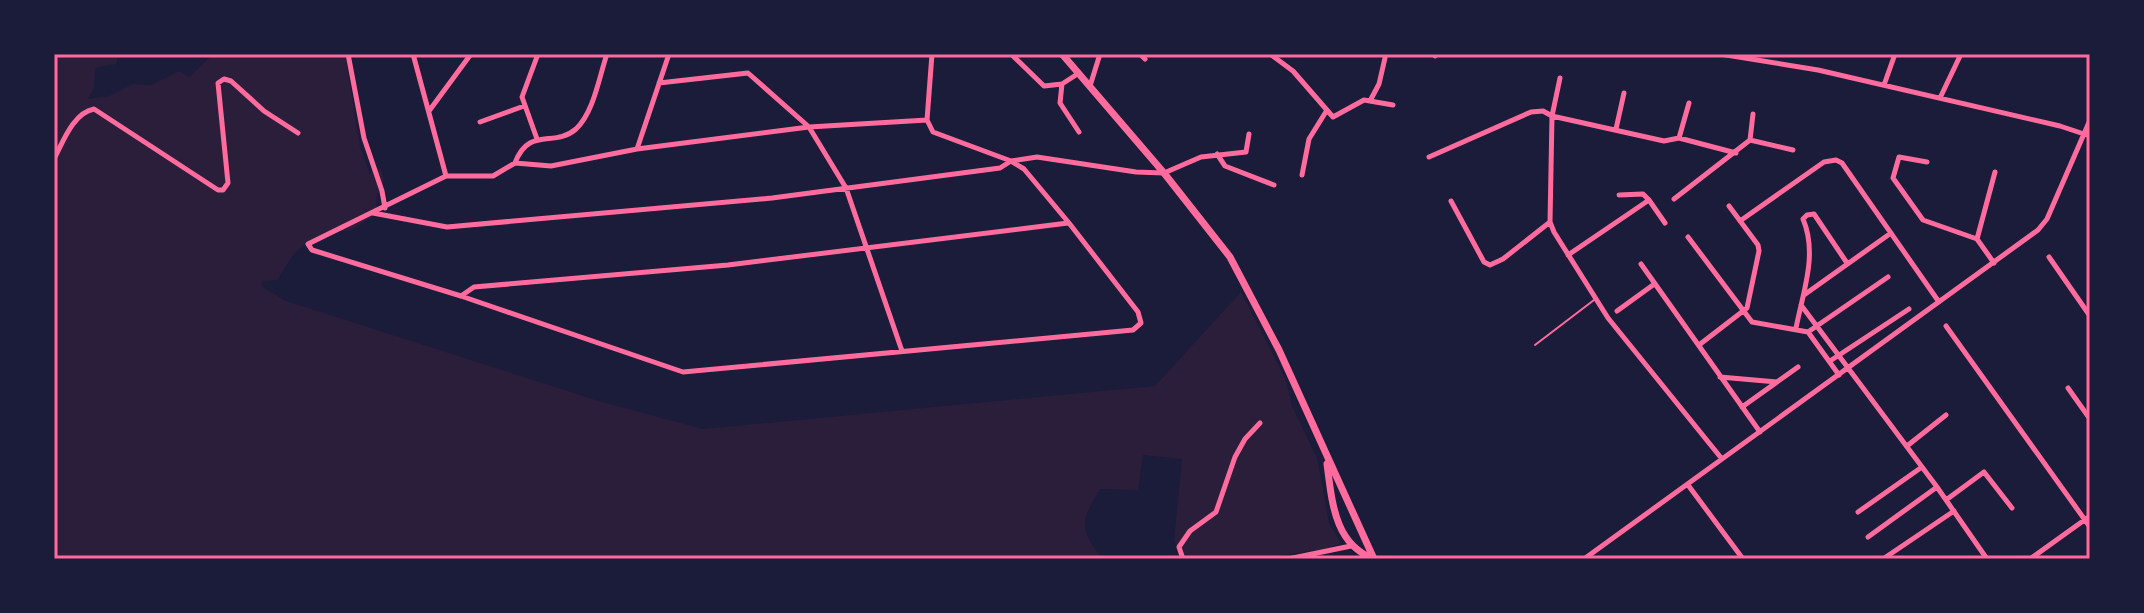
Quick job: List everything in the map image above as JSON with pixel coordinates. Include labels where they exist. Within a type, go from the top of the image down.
[{"type":"main road","points":[[1062,54],[1212,231],[1244,280],[1374,559]]},
{"type":"main road","points":[[1326,454],[1338,525],[1351,546],[1374,559]]},
{"type":"street","points":[[348,54],[364,138],[385,208]]},
{"type":"street","points":[[413,54],[446,176]]},
{"type":"street","points":[[428,112],[471,54]]},
{"type":"street","points":[[537,139],[522,97],[538,54]]},
{"type":"street","points":[[515,163],[527,143],[569,134],[579,126],[607,54]]},
{"type":"street","points":[[637,149],[669,54]]},
{"type":"street","points":[[927,120],[809,127],[637,149],[551,166],[515,163],[493,176],[446,176],[343,229],[310,241],[309,248],[683,372],[1133,330],[1141,323],[1138,312],[1024,169],[1011,161],[933,132],[927,120],[932,54]]},
{"type":"street","points":[[1011,54],[1044,86],[1062,84],[1079,73]]},
{"type":"street","points":[[1090,86],[1100,54]]},
{"type":"street","points":[[1270,54],[1293,71],[1333,117],[1364,100],[1393,105]]},
{"type":"street","points":[[1720,54],[1818,70],[2087,135]]},
{"type":"street","points":[[1884,85],[1895,54]]},
{"type":"street","points":[[1940,98],[1961,54]]},
{"type":"street","points":[[1370,101],[1379,84],[1385,58]]},
{"type":"street","points":[[659,83],[748,73],[809,127],[846,188],[902,351]]},
{"type":"street","points":[[1560,78],[1552,116],[1550,222],[1595,299],[1722,459]]},
{"type":"street","points":[[54,159],[74,122],[94,109],[193,175],[223,190],[228,183],[218,83],[224,79],[231,81],[264,111],[298,133]]},
{"type":"street","points":[[1062,84],[1060,103],[1079,132]]},
{"type":"street","points":[[1616,129],[1624,93]]},
{"type":"street","points":[[1679,138],[1689,103]]},
{"type":"street","points":[[480,122],[524,106]]},
{"type":"street","points":[[1302,175],[1309,139],[1327,110]]},
{"type":"street","points":[[1429,157],[1531,112],[1543,111],[1552,116],[1664,141],[1679,138],[1736,153]]},
{"type":"street","points":[[1674,199],[1750,140],[1753,114]]},
{"type":"street","points":[[1584,559],[2038,230],[2047,219],[2087,135],[2090,120]]},
{"type":"street","points":[[373,213],[447,227],[758,200],[1000,168],[1011,161],[1037,157],[1136,172],[1164,173],[1217,153],[1246,152],[1249,134]]},
{"type":"street","points":[[1750,140],[1793,150]]},
{"type":"street","points":[[1217,153],[1225,166],[1274,185]]},
{"type":"street","points":[[1927,162],[1899,157],[1893,178],[1923,220],[1977,239],[1994,263]]},
{"type":"street","points":[[1740,221],[1824,162],[1836,160],[1842,163],[1939,302]]},
{"type":"street","points":[[1977,239],[1995,172]]},
{"type":"street","points":[[1619,195],[1641,194],[1665,223]]},
{"type":"street","points":[[1568,255],[1649,200]]},
{"type":"street","points":[[1451,201],[1484,262],[1490,265],[1503,259],[1550,222]]},
{"type":"street","points":[[1699,345],[1747,308],[1759,251],[1729,206]]},
{"type":"street","points":[[1796,328],[1811,253],[1803,219],[1807,215],[1814,214],[1847,263]]},
{"type":"street","points":[[461,296],[474,287],[728,265],[1069,223]]},
{"type":"street","points":[[1803,295],[1891,233]]},
{"type":"street","points":[[1688,237],[1752,322],[1808,332],[1839,375]]},
{"type":"street","points":[[2049,257],[2090,316]]},
{"type":"street","points":[[1641,264],[1760,432]]},
{"type":"street","points":[[1808,332],[1888,277]]},
{"type":"street","points":[[1617,311],[1653,285]]},
{"type":"street","points":[[1801,305],[1987,559]]},
{"type":"street","points":[[1829,361],[1909,309]]},
{"type":"street","points":[[1946,326],[2087,518],[2090,527]]},
{"type":"street","points":[[1742,407],[1798,367]]},
{"type":"street","points":[[1720,377],[1778,382]]},
{"type":"street","points":[[2068,388],[2090,419]]},
{"type":"street","points":[[1907,446],[1946,415]]},
{"type":"street","points":[[1183,559],[1179,547],[1190,531],[1216,512],[1235,457],[1245,439],[1260,423]]},
{"type":"street","points":[[1858,512],[1922,467]]},
{"type":"street","points":[[1946,500],[1984,472],[2012,508]]},
{"type":"street","points":[[1688,485],[1743,559]]},
{"type":"street","points":[[1868,537],[1937,487]]},
{"type":"street","points":[[1883,559],[1954,511]]},
{"type":"street","points":[[2033,558],[2087,518]]},
{"type":"street","points":[[1288,559],[1351,546]]},
{"type":"lane","points":[[1535,345],[1595,299]]},
{"type":"shaded area","points":[[54,54],[118,54],[116,64],[95,68],[94,88],[88,99],[109,96],[133,84],[151,85],[179,71],[189,77],[213,54],[345,54],[360,147],[370,175],[372,166],[381,169],[384,180],[381,194],[377,193],[376,215],[349,231],[308,241],[293,255],[277,280],[262,281],[261,285],[283,300],[602,402],[703,429],[1155,386],[1241,292],[1286,380],[1292,406],[1317,458],[1329,523],[1341,543],[1326,549],[1254,559],[1184,559],[1174,541],[1182,459],[1143,455],[1138,490],[1100,489],[1089,509],[1086,532],[1103,559],[54,559]]}]
